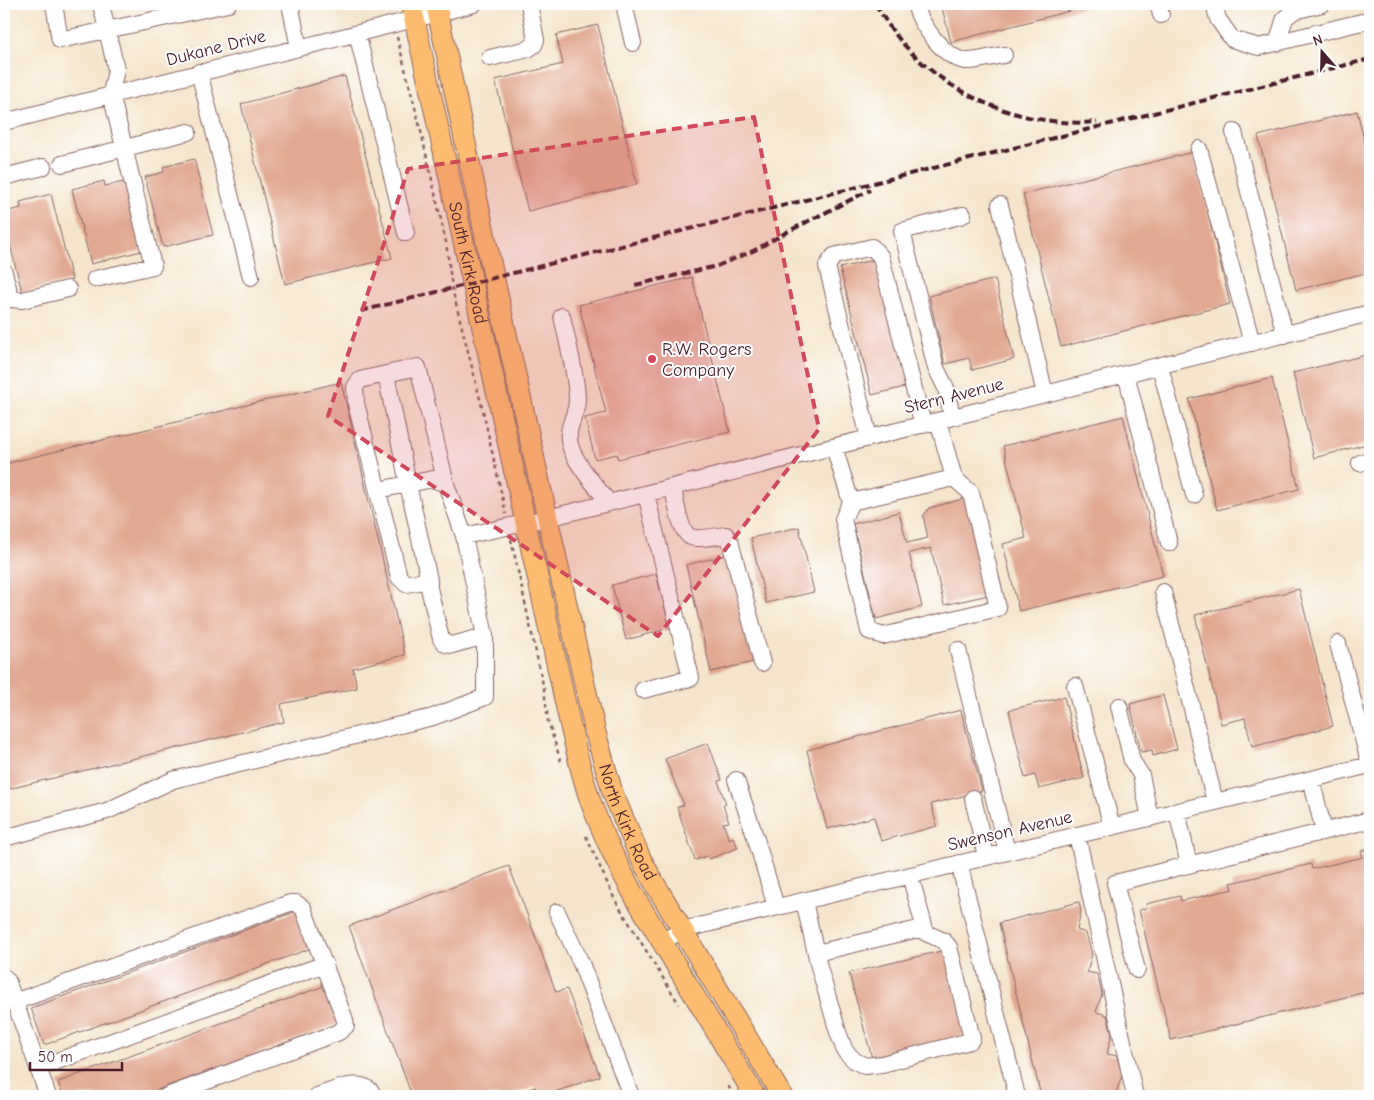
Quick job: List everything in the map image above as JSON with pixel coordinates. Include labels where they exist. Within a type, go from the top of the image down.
[{"type":"main road","name":"South Kirk Road","points":[[437,8],[494,278],[548,518]]},
{"type":"main road","name":"South Kirk Road","points":[[413,11],[525,523]]},
{"type":"main road","name":"North Kirk Road","points":[[548,518],[595,731],[613,794],[640,857],[782,1096]]},
{"type":"main road","name":"North Kirk Road","points":[[525,523],[571,731],[591,802],[619,868],[755,1096]]},
{"type":"street","points":[[54,4],[60,40],[228,4]]},
{"type":"street","points":[[95,279],[153,266],[111,94],[116,69],[101,4]]},
{"type":"street","points":[[290,4],[300,48]]},
{"type":"street","name":"Dukane Drive","points":[[4,122],[357,33],[413,11],[474,4]]},
{"type":"street","points":[[490,58],[528,49],[534,45],[536,40],[529,4]]},
{"type":"street","points":[[624,4],[633,43]]},
{"type":"street","points":[[915,4],[922,24],[935,40],[954,56],[966,61],[1004,54]]},
{"type":"street","points":[[1214,4],[1218,19],[1232,39],[1259,47],[1370,20]]},
{"type":"street","points":[[1277,43],[1285,18],[1294,11],[1322,4]]},
{"type":"street","points":[[357,33],[406,233]]},
{"type":"street","points":[[199,72],[251,277]]},
{"type":"street","points":[[62,164],[188,132]]},
{"type":"street","points":[[1234,132],[1285,335]]},
{"type":"street","points":[[1199,149],[1252,343]]},
{"type":"street","points":[[4,177],[43,167]]},
{"type":"street","points":[[1000,205],[1045,394]]},
{"type":"street","points":[[938,421],[946,388],[936,368],[902,231],[963,215]]},
{"type":"street","points":[[834,447],[851,502],[843,519],[869,631],[882,636],[998,608],[971,493],[954,478],[938,421],[882,258],[872,247],[834,256],[828,266],[869,438]]},
{"type":"street","points":[[4,272],[7,299],[22,300],[68,289]]},
{"type":"street","name":"Stern Avenue","points":[[464,536],[646,494],[1370,313]]},
{"type":"street","points":[[562,316],[577,402],[568,429],[570,446],[577,461],[608,503]]},
{"type":"street","points":[[1160,366],[1194,495]]},
{"type":"street","points":[[4,838],[108,811],[173,780],[433,717],[485,697],[485,636],[464,536],[446,484],[418,367],[360,380],[355,387],[356,403],[399,577],[406,584],[429,580]]},
{"type":"street","points":[[386,374],[441,639],[446,644],[452,645],[485,636]]},
{"type":"street","points":[[1126,374],[1169,543]]},
{"type":"street","points":[[851,502],[954,478]]},
{"type":"street","points":[[378,490],[433,479],[446,484]]},
{"type":"street","points":[[673,487],[681,523],[686,534],[693,538],[726,535],[730,540],[762,663]]},
{"type":"street","points":[[643,690],[691,678],[646,494]]},
{"type":"street","points":[[1163,592],[1215,802]]},
{"type":"street","points":[[1338,644],[1370,765]]},
{"type":"street","points":[[958,650],[1007,852]]},
{"type":"street","points":[[1075,686],[1112,827]]},
{"type":"street","points":[[1119,706],[1132,761],[1141,775],[1150,818]]},
{"type":"street","name":"Swenson Avenue","points":[[662,942],[682,930],[1370,765]]},
{"type":"street","points":[[1311,779],[1324,831]]},
{"type":"street","points":[[736,780],[756,838],[776,907]]},
{"type":"street","points":[[973,798],[986,857]]},
{"type":"street","points":[[1177,811],[1189,865]]},
{"type":"street","points":[[1138,970],[1114,883],[1370,820]]},
{"type":"street","points":[[1077,835],[1135,1096]]},
{"type":"street","points":[[959,864],[1017,1096]]},
{"type":"street","points":[[804,901],[816,953],[845,1051],[854,1061],[865,1066],[882,1064],[970,1041],[972,1038],[949,947],[944,941],[926,933],[923,928],[910,875]]},
{"type":"street","points":[[14,1002],[290,903],[296,903],[303,908],[346,1026],[339,1032],[167,1096]]},
{"type":"street","points":[[557,912],[581,963],[631,1096]]},
{"type":"street","points":[[816,953],[923,928]]},
{"type":"street","points":[[38,1068],[325,964]]},
{"type":"street","points":[[4,977],[7,980],[48,1096]]},
{"type":"street","points":[[317,1096],[341,1088],[358,1086],[364,1086],[374,1096]]},
{"type":"highlighted area","points":[[754,117],[819,429],[658,636],[328,416],[408,169]]},
{"type":"building","points":[[941,4],[1096,4],[951,42]]},
{"type":"building","points":[[598,25],[637,184],[528,211],[495,80],[563,64],[556,35]]},
{"type":"building","points":[[345,76],[392,258],[285,284],[241,104]]},
{"type":"building","points":[[1357,111],[1370,164],[1370,272],[1296,290],[1258,136]]},
{"type":"building","points":[[1193,152],[1230,304],[1061,347],[1023,194]]},
{"type":"building","points":[[194,159],[213,235],[163,247],[145,177],[164,172],[163,167]]},
{"type":"building","points":[[104,181],[105,186],[124,182],[141,251],[91,264],[72,189]]},
{"type":"building","points":[[51,194],[72,280],[22,292],[4,220],[4,212],[21,208],[20,202]]},
{"type":"building","points":[[877,259],[909,386],[872,395],[840,268]]},
{"type":"building","name":"R.W. Rogers Company","points":[[692,277],[730,432],[618,459],[617,454],[595,459],[585,418],[606,413],[579,305]]},
{"type":"building","points":[[995,279],[1014,359],[972,370],[969,358],[945,364],[929,296]]},
{"type":"building","points":[[1370,354],[1370,443],[1314,458],[1293,373]]},
{"type":"building","points":[[1272,378],[1299,489],[1217,510],[1189,399]]},
{"type":"building","points":[[341,382],[405,655],[353,668],[357,688],[281,704],[284,722],[4,790],[4,464]]},
{"type":"building","points":[[1123,416],[1163,576],[1019,611],[1003,544],[1026,538],[1003,446]]},
{"type":"building","points":[[970,497],[993,594],[944,605],[931,548],[909,553],[922,607],[876,619],[853,524],[899,512],[907,543],[928,538],[923,516],[929,508]]},
{"type":"building","points":[[799,527],[814,592],[766,603],[751,538]]},
{"type":"building","points":[[730,554],[757,661],[711,672],[686,565]]},
{"type":"building","points":[[656,574],[670,628],[626,640],[612,585]]},
{"type":"building","points":[[1299,589],[1333,726],[1252,747],[1245,718],[1221,724],[1195,615]]},
{"type":"building","points":[[1163,695],[1177,749],[1153,756],[1152,750],[1141,752],[1130,704]]},
{"type":"building","points":[[1064,697],[1084,778],[1039,789],[1035,775],[1025,778],[1009,710]]},
{"type":"building","points":[[961,710],[982,791],[931,804],[937,826],[881,841],[874,817],[827,829],[807,750]]},
{"type":"building","points":[[708,743],[722,780],[718,781],[726,804],[723,805],[729,822],[723,823],[729,839],[733,837],[738,848],[709,859],[707,856],[695,860],[677,807],[684,805],[665,759]]},
{"type":"building","points":[[1370,849],[1370,991],[1171,1040],[1139,910],[1147,908],[1146,904],[1180,896],[1181,901],[1233,889],[1231,883],[1311,864],[1312,869],[1363,857],[1361,851]]},
{"type":"building","points":[[509,866],[556,992],[567,989],[600,1076],[544,1096],[538,1096],[535,1087],[509,1096],[412,1096],[349,926]]},
{"type":"building","points":[[1079,902],[1081,911],[1077,930],[1086,933],[1092,954],[1087,972],[1097,974],[1102,994],[1096,1012],[1107,1015],[1112,1034],[1107,1054],[1117,1056],[1122,1075],[1116,1093],[1125,1096],[1041,1096],[999,923]]},
{"type":"building","points":[[297,911],[312,948],[44,1045],[31,1008]]},
{"type":"building","points":[[945,950],[967,1034],[872,1058],[849,973]]},
{"type":"building","points":[[324,986],[339,1023],[141,1096],[63,1096],[58,1082]]},
{"type":"railway","points":[[876,4],[894,32],[916,57],[941,78],[969,95],[1000,109],[1032,118],[1064,122],[1097,122]]},
{"type":"railway","points":[[361,311],[1370,59]]},
{"type":"railway","points":[[635,285],[717,266],[753,251],[870,190]]},
{"type":"place","name":"R.W. Rogers Company","points":[[652,359]]}]
